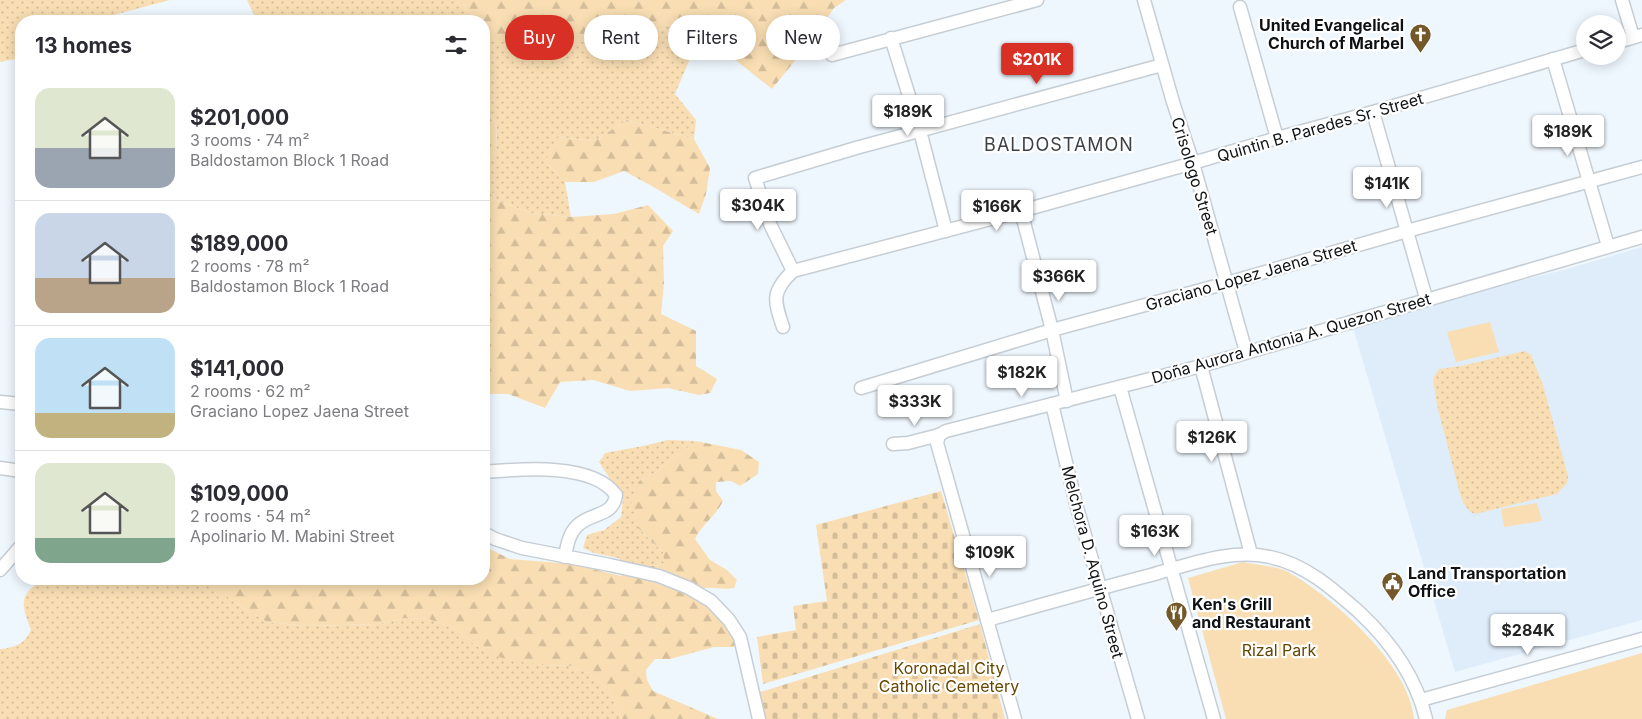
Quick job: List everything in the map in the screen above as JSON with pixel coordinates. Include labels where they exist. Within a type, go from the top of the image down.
[{"type":"street","points":[[840,53],[1037,0]]},
{"type":"street","name":"Crisologo Street","points":[[1144,0],[1193,163],[1246,352]]},
{"type":"street","points":[[1622,0],[1638,36],[1626,40]]},
{"type":"street","points":[[1240,6],[1277,138]]},
{"type":"street","points":[[891,38],[920,131],[946,231]]},
{"type":"street","name":"Quintin B. Paredes Sr. Street","points":[[793,271],[1021,211],[1576,53]]},
{"type":"street","points":[[1553,59],[1608,246]]},
{"type":"street","points":[[782,327],[775,303],[775,296],[783,280],[793,271],[770,224],[755,178],[1162,65]]},
{"type":"street","points":[[1373,112],[1426,298]]},
{"type":"street","name":"Graciano Lopez Jaena Street","points":[[860,388],[1052,330],[1227,283],[1588,180],[1642,167]]},
{"type":"street","points":[[1021,211],[1052,330],[1067,401]]},
{"type":"street","name":"Doña Aurora Antonia A. Quezon Street","points":[[893,444],[908,443],[939,435],[946,431],[1201,366],[1426,298],[1642,236]]},
{"type":"street","points":[[1201,366],[1251,554]]},
{"type":"street","points":[[1120,387],[1214,719]]},
{"type":"street","points":[[0,402],[15,403]]},
{"type":"street","name":"Melchora D. Aquino Street","points":[[1052,404],[1076,504],[1138,719]]},
{"type":"street","points":[[939,435],[937,443],[1015,719]]},
{"type":"street","points":[[0,468],[15,470]]},
{"type":"street","points":[[490,472],[544,470],[576,472],[595,478],[611,487],[616,495],[615,502],[608,510],[579,524],[567,542],[565,557]]},
{"type":"street","points":[[490,536],[522,548],[659,576],[688,588],[711,601],[729,620],[740,636],[759,719]]},
{"type":"street","points":[[0,570],[15,553]]},
{"type":"street","points":[[987,620],[1099,588],[1223,557],[1251,554],[1271,557],[1313,575],[1335,591],[1370,622],[1394,650],[1410,676],[1421,700],[1426,719]]},
{"type":"street","points":[[1421,700],[1642,639]]},
{"type":"shaded area","points":[[1642,247],[1642,620],[1455,672],[1353,328],[1460,296],[1567,269]]},
{"type":"green space","points":[[0,0],[170,0],[114,15],[15,15],[15,59],[0,62]]},
{"type":"green space","points":[[247,0],[460,0],[471,15],[254,15]]},
{"type":"green space","points":[[460,0],[846,0],[834,8],[829,15],[766,15],[766,60],[796,60],[772,89],[735,60],[756,60],[756,15],[668,15],[668,26],[658,30],[658,15],[584,15],[584,42],[574,42],[574,15],[505,15],[505,42],[491,42],[490,15],[471,15]]},
{"type":"green space","points":[[668,26],[668,60],[689,61],[675,94],[696,120],[694,139],[627,120],[594,141],[559,137],[545,162],[565,182],[571,217],[531,213],[496,200],[490,188],[490,158],[496,152],[497,124],[490,113],[490,41],[505,42],[505,60],[574,60],[574,42],[584,42],[584,60],[658,60],[658,30]]},
{"type":"green space","points":[[490,113],[497,124],[496,152],[490,158]]},
{"type":"green space","points":[[627,120],[694,139],[710,168],[706,194],[699,214],[624,171],[594,182],[565,182],[545,162],[558,137],[594,141]]},
{"type":"green space","points":[[490,188],[496,200],[531,213],[571,217],[614,214],[648,205],[673,231],[663,246],[664,284],[661,314],[696,331],[696,366],[717,379],[710,393],[699,395],[668,388],[630,391],[593,380],[560,382],[545,408],[508,394],[490,394]]},
{"type":"green space","points":[[1490,322],[1499,352],[1456,362],[1447,332]]},
{"type":"green space","points":[[1525,351],[1531,355],[1543,385],[1568,476],[1567,483],[1557,494],[1475,514],[1467,508],[1460,494],[1437,405],[1433,378],[1439,369],[1461,366]]},
{"type":"green space","points":[[668,440],[696,441],[655,473],[639,481],[639,529],[663,552],[664,563],[631,568],[618,558],[594,553],[583,548],[587,535],[604,530],[621,517],[623,499],[599,462],[605,453]]},
{"type":"green space","points":[[696,441],[741,450],[759,462],[758,474],[740,486],[731,481],[716,482],[716,491],[723,501],[695,539],[710,560],[727,570],[737,580],[734,588],[704,588],[699,600],[727,626],[738,641],[733,647],[714,647],[670,659],[655,659],[646,670],[647,680],[653,691],[718,719],[622,719],[608,689],[590,674],[571,666],[541,665],[502,658],[478,647],[457,630],[429,619],[405,618],[378,624],[307,626],[267,622],[239,605],[213,585],[490,585],[490,549],[510,559],[573,564],[621,576],[635,566],[655,566],[664,563],[663,552],[639,529],[631,500],[639,481],[655,473]]},
{"type":"green space","points":[[941,491],[979,620],[763,684],[757,637],[796,630],[793,606],[827,601],[816,525]]},
{"type":"green space","points":[[1537,503],[1542,521],[1504,527],[1501,509]]},
{"type":"green space","name":"Rizal Park","points":[[1243,562],[1288,572],[1306,583],[1347,615],[1384,655],[1399,677],[1409,698],[1414,719],[1226,719],[1188,578]]},
{"type":"green space","points":[[36,585],[213,585],[239,605],[267,622],[307,626],[378,624],[405,618],[429,619],[457,630],[478,647],[541,665],[571,666],[590,674],[608,689],[622,719],[0,719],[0,649],[10,648],[22,642],[29,635],[31,630],[25,613],[24,600],[30,590]]},
{"type":"green space","name":"Koronadal City Catholic Cemetery","points":[[980,624],[1005,719],[764,719],[757,693]]},
{"type":"green space","points":[[1642,653],[1642,719],[1445,719],[1447,710]]},
{"type":"place","name":"United Evangelical Church of Marbel","points":[[1420,53]]},
{"type":"place","name":"Land Transportation Office","points":[[1392,601]]},
{"type":"place","name":"Ken's Grill and Restaurant","points":[[1176,632]]},
{"type":"district","name":"BALDOSTAMON","points":[[1059,145]]}]
